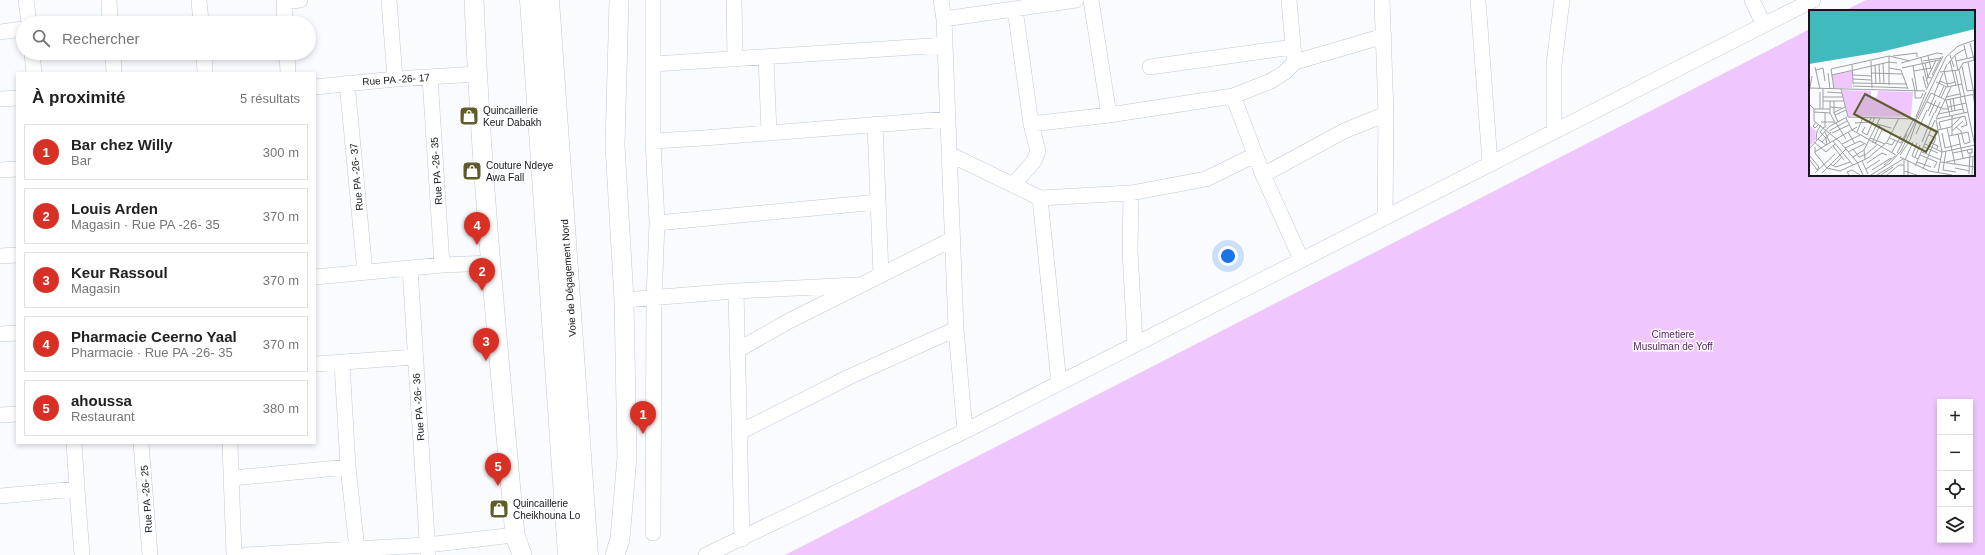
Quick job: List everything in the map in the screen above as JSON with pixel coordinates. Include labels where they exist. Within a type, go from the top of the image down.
[{"type":"highway","name":"Voie de Dégagement Nord","points":[[531,0],[569,555]]},
{"type":"highway","name":"Voie de Dégagement Nord","points":[[548,0],[587,555]]},
{"type":"main road","points":[[474,0],[477,74],[491,263],[521,548]]},
{"type":"main road","points":[[606,555],[617,547],[627,457],[624,300],[615,145],[619,0]]},
{"type":"street","points":[[26,0],[28,16]]},
{"type":"street","points":[[108,0],[109,16]]},
{"type":"street","points":[[199,0],[200,16]]},
{"type":"street","points":[[285,16],[284,1],[300,0]]},
{"type":"street","points":[[389,0],[395,79]]},
{"type":"street","points":[[653,0],[653,141],[657,223],[654,299],[654,533]]},
{"type":"street","points":[[734,0],[735,59]]},
{"type":"street","points":[[941,0],[944,19],[956,329],[965,431]]},
{"type":"street","points":[[944,19],[1076,0]]},
{"type":"street","points":[[1091,0],[1108,115]]},
{"type":"street","points":[[1289,0],[1295,62]]},
{"type":"street","points":[[1382,0],[1386,114],[1384,217]]},
{"type":"street","points":[[1478,0],[1490,163]]},
{"type":"street","points":[[1554,131],[1554,64],[1562,0]]},
{"type":"street","points":[[1752,0],[1764,25]]},
{"type":"street","points":[[706,555],[965,431],[1813,0]]},
{"type":"street","points":[[1013,185],[1034,161],[1038,151],[1031,124],[1015,9]]},
{"type":"street","points":[[0,32],[16,30]]},
{"type":"street","points":[[1031,124],[1108,115],[1233,96],[1270,81],[1285,72],[1295,62],[1384,36]]},
{"type":"street","points":[[654,64],[945,45]]},
{"type":"street","points":[[1150,67],[1293,47]]},
{"type":"street","points":[[766,57],[770,133]]},
{"type":"street","points":[[33,60],[34,72]]},
{"type":"street","points":[[113,60],[114,72]]},
{"type":"street","points":[[204,60],[205,72]]},
{"type":"street","points":[[287,60],[288,72]]},
{"type":"street","name":"Rue PA -26- 17","points":[[316,87],[430,76],[477,74]]},
{"type":"street","name":"Rue PA -26- 35","points":[[430,76],[442,265]]},
{"type":"street","name":"Rue PA -26- 37","points":[[347,83],[365,272]]},
{"type":"street","points":[[1233,96],[1263,175],[1301,259]]},
{"type":"street","points":[[0,99],[16,98]]},
{"type":"street","points":[[1263,175],[1344,131],[1386,114]]},
{"type":"street","points":[[653,141],[948,118]]},
{"type":"street","points":[[875,124],[881,275]]},
{"type":"street","points":[[950,154],[1040,198],[1131,193],[1206,179],[1255,155]]},
{"type":"street","points":[[0,170],[16,169]]},
{"type":"street","points":[[1131,193],[1130,250],[1135,344]]},
{"type":"street","points":[[1040,198],[1059,383]]},
{"type":"street","points":[[657,223],[878,202]]},
{"type":"street","points":[[738,350],[861,284],[953,239]]},
{"type":"street","points":[[0,256],[16,255]]},
{"type":"street","points":[[316,277],[442,265],[491,263]]},
{"type":"street","name":"Rue PA -26- 36","points":[[410,268],[428,550]]},
{"type":"street","points":[[624,300],[654,299],[736,291],[861,284]]},
{"type":"street","points":[[736,291],[742,539]]},
{"type":"street","points":[[740,432],[849,377],[956,329]]},
{"type":"street","points":[[0,334],[16,333]]},
{"type":"street","points":[[316,364],[415,357]]},
{"type":"street","points":[[342,363],[348,467],[357,549]]},
{"type":"street","points":[[0,415],[16,414]]},
{"type":"street","points":[[74,444],[82,555]]},
{"type":"street","name":"Rue PA -26- 25","points":[[141,444],[150,555]]},
{"type":"street","points":[[230,444],[234,555]]},
{"type":"street","points":[[232,478],[348,467]]},
{"type":"street","points":[[0,496],[77,489]]},
{"type":"street","points":[[246,555],[325,553],[357,549],[428,550],[521,548]]},
{"type":"green space","name":"Cimetiere Musulman de Yoff","points":[[1866,0],[1985,0],[1985,555],[785,555],[1809,30],[1809,176],[1975,176],[1975,10],[1846,10]]},
{"type":"place","name":"Quincaillerie Keur Dabakh","points":[[469,116]]},
{"type":"place","name":"Couture Ndeye Awa Fall","points":[[472,171]]},
{"type":"place","name":"Pharmacie Ceerno Yaal","points":[[477,245]]},
{"type":"place","name":"Louis Arden","points":[[482,291]]},
{"type":"place","name":"Keur Rassoul","points":[[486,361]]},
{"type":"place","name":"Bar chez Willy","points":[[643,434]]},
{"type":"place","name":"ahoussa","points":[[498,486]]},
{"type":"place","name":"Quincaillerie Cheikhouna Lo","points":[[499,509]]}]
